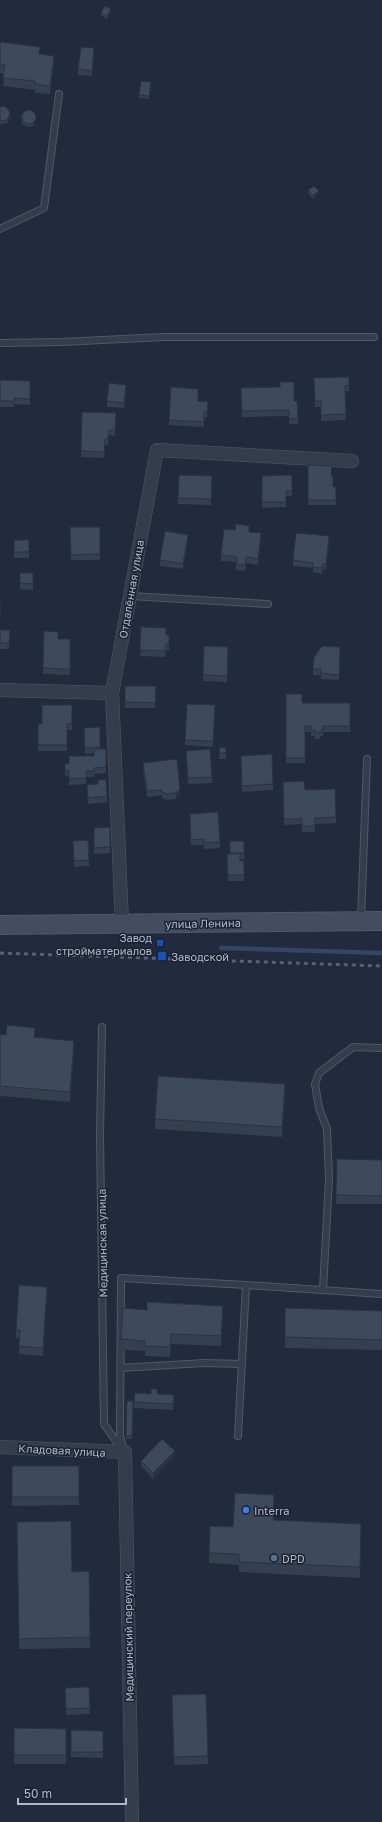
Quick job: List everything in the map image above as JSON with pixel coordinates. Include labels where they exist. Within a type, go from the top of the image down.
[{"type":"main road","name":"улица Ленина","points":[[0,925],[382,921]]},
{"type":"street","name":"Отдалённая улица","points":[[122,924],[112,693],[157,450],[352,461]]},
{"type":"street","points":[[0,690],[112,693]]},
{"type":"street","name":"Кладовая улица","points":[[0,1447],[125,1452]]},
{"type":"street","name":"Медицинский переулок","points":[[125,1452],[132,1822]]},
{"type":"lane","points":[[0,230],[44,208],[59,94]]},
{"type":"lane","points":[[0,343],[62,342],[163,337],[374,337]]},
{"type":"lane","points":[[130,596],[268,604]]},
{"type":"lane","points":[[360,921],[368,760]]},
{"type":"lane","name":"Медицинская улица","points":[[102,1027],[100,1135],[104,1424],[125,1452]]},
{"type":"lane","points":[[323,1290],[329,1179],[327,1129],[319,1108],[315,1084],[319,1073],[353,1047],[382,1048]]},
{"type":"lane","points":[[125,1452],[120,1436],[121,1278],[382,1294]]},
{"type":"lane","points":[[238,1436],[246,1285]]},
{"type":"lane","points":[[120,1368],[204,1363],[242,1364]]},
{"type":"building","points":[[105,6],[111,9],[107,16],[101,12]]},
{"type":"building","points":[[0,42],[40,47],[39,54],[54,56],[50,86],[35,84],[35,81],[3,78],[5,65],[0,65]]},
{"type":"building","points":[[81,47],[94,48],[92,71],[78,69]]},
{"type":"building","points":[[141,81],[151,82],[149,96],[139,95]]},
{"type":"building","points":[[4,106],[9,110],[10,115],[7,120],[0,121],[0,107]]},
{"type":"building","points":[[26,110],[32,110],[36,114],[36,120],[32,124],[26,124],[22,120],[22,114]]},
{"type":"building","points":[[314,186],[319,191],[313,196],[308,190]]},
{"type":"building","points":[[349,377],[349,385],[345,386],[346,414],[321,415],[321,401],[315,401],[314,378]]},
{"type":"building","points":[[0,380],[30,381],[30,399],[14,398],[14,401],[0,401]]},
{"type":"building","points":[[280,382],[294,382],[294,401],[297,401],[298,418],[289,419],[289,410],[242,411],[241,388],[280,387]]},
{"type":"building","points":[[109,383],[126,385],[124,403],[107,401]]},
{"type":"building","points":[[171,387],[198,389],[198,401],[208,402],[207,412],[204,412],[204,422],[169,420]]},
{"type":"building","points":[[82,412],[116,413],[115,430],[109,430],[108,439],[105,439],[104,452],[81,451]]},
{"type":"building","points":[[308,465],[332,466],[331,476],[333,476],[333,487],[336,487],[336,500],[308,500]]},
{"type":"building","points":[[179,475],[212,476],[211,499],[178,498]]},
{"type":"building","points":[[292,475],[292,491],[286,491],[286,502],[262,502],[262,476]]},
{"type":"building","points":[[236,524],[249,526],[249,532],[261,533],[258,559],[246,557],[245,565],[236,564],[237,557],[221,555],[224,529],[235,530]]},
{"type":"building","points":[[70,527],[100,527],[100,554],[71,555]]},
{"type":"building","points":[[165,531],[188,535],[183,564],[160,560]]},
{"type":"building","points":[[296,533],[329,536],[326,564],[323,564],[322,568],[313,567],[313,563],[293,560]]},
{"type":"building","points":[[14,540],[29,540],[29,552],[14,552]]},
{"type":"building","points":[[20,573],[33,573],[33,584],[20,583]]},
{"type":"building","points":[[141,627],[166,628],[166,635],[169,635],[169,644],[166,644],[165,651],[140,650]]},
{"type":"building","points":[[0,630],[10,630],[9,643],[0,643]]},
{"type":"building","points":[[44,631],[58,632],[58,639],[70,639],[70,669],[43,668]]},
{"type":"building","points":[[204,646],[228,647],[227,676],[203,675]]},
{"type":"building","points":[[322,646],[340,647],[339,675],[321,673],[321,669],[313,669],[314,657]]},
{"type":"building","points":[[125,686],[156,686],[155,703],[125,702]]},
{"type":"building","points":[[286,694],[302,694],[302,703],[350,703],[350,726],[323,726],[323,730],[320,730],[320,733],[315,733],[315,730],[311,730],[311,726],[305,726],[305,758],[286,758]]},
{"type":"building","points":[[187,704],[215,705],[213,741],[185,740]]},
{"type":"building","points":[[42,705],[72,705],[72,724],[67,724],[67,745],[38,745],[38,724],[42,724]]},
{"type":"building","points":[[100,727],[100,747],[85,748],[84,728]]},
{"type":"building","points":[[220,747],[226,748],[226,753],[219,753]]},
{"type":"building","points":[[94,749],[106,749],[106,767],[94,768],[94,771],[86,771],[86,778],[69,779],[69,770],[65,770],[65,764],[69,764],[69,756],[94,756]]},
{"type":"building","points":[[210,749],[212,777],[188,778],[186,751]]},
{"type":"building","points":[[272,754],[273,784],[242,786],[241,756]]},
{"type":"building","points":[[177,759],[180,790],[176,793],[167,794],[162,792],[162,790],[147,791],[143,763]]},
{"type":"building","points":[[106,779],[107,796],[88,798],[87,785],[98,784],[98,780]]},
{"type":"building","points":[[304,781],[305,790],[335,789],[336,817],[315,818],[315,826],[302,826],[302,819],[284,819],[283,782]]},
{"type":"building","points":[[218,812],[220,842],[204,843],[204,839],[191,840],[190,814]]},
{"type":"building","points":[[110,827],[110,847],[94,848],[94,828]]},
{"type":"building","points":[[88,840],[89,860],[74,861],[73,841]]},
{"type":"building","points":[[230,841],[244,841],[244,853],[230,853]]},
{"type":"building","points":[[227,854],[240,854],[240,861],[244,861],[244,875],[228,875]]},
{"type":"building","points":[[7,1025],[35,1028],[34,1037],[74,1041],[70,1092],[0,1086],[0,1034],[6,1035]]},
{"type":"building","points":[[158,1076],[285,1084],[282,1127],[155,1119]]},
{"type":"building","points":[[337,1159],[382,1160],[382,1196],[336,1195]]},
{"type":"building","points":[[19,1285],[47,1287],[43,1348],[19,1346],[20,1330],[16,1330]]},
{"type":"building","points":[[147,1302],[223,1306],[221,1336],[171,1334],[170,1347],[145,1346],[145,1341],[121,1339],[123,1308],[147,1310]]},
{"type":"building","points":[[285,1308],[382,1311],[382,1340],[285,1337]]},
{"type":"building","points":[[151,1389],[157,1389],[157,1394],[174,1395],[173,1404],[134,1402],[135,1393],[151,1394]]},
{"type":"building","points":[[127,1401],[133,1401],[132,1436],[126,1436]]},
{"type":"building","points":[[162,1439],[175,1451],[153,1473],[141,1461]]},
{"type":"building","points":[[12,1466],[79,1466],[79,1497],[12,1497]]},
{"type":"building","points":[[235,1493],[274,1495],[273,1520],[361,1524],[360,1567],[239,1562],[239,1554],[209,1553],[210,1526],[233,1527]]},
{"type":"building","points":[[71,1521],[72,1572],[89,1571],[90,1637],[19,1639],[17,1522]]},
{"type":"building","points":[[89,1687],[90,1708],[66,1709],[65,1688]]},
{"type":"building","points":[[206,1694],[208,1756],[174,1757],[172,1695]]},
{"type":"building","points":[[14,1728],[66,1729],[66,1755],[14,1755]]},
{"type":"building","points":[[71,1730],[103,1731],[103,1752],[71,1752]]},
{"type":"waterway","points":[[221,948],[382,953]]},
{"type":"railway","points":[[0,953],[382,966]]},
{"type":"place","name":"Завод стройматериалов","points":[[160,943]]},
{"type":"place","name":"Заводской","points":[[162,956]]},
{"type":"place","name":"Interra","points":[[246,1510]]},
{"type":"place","name":"DPD","points":[[274,1558]]}]
